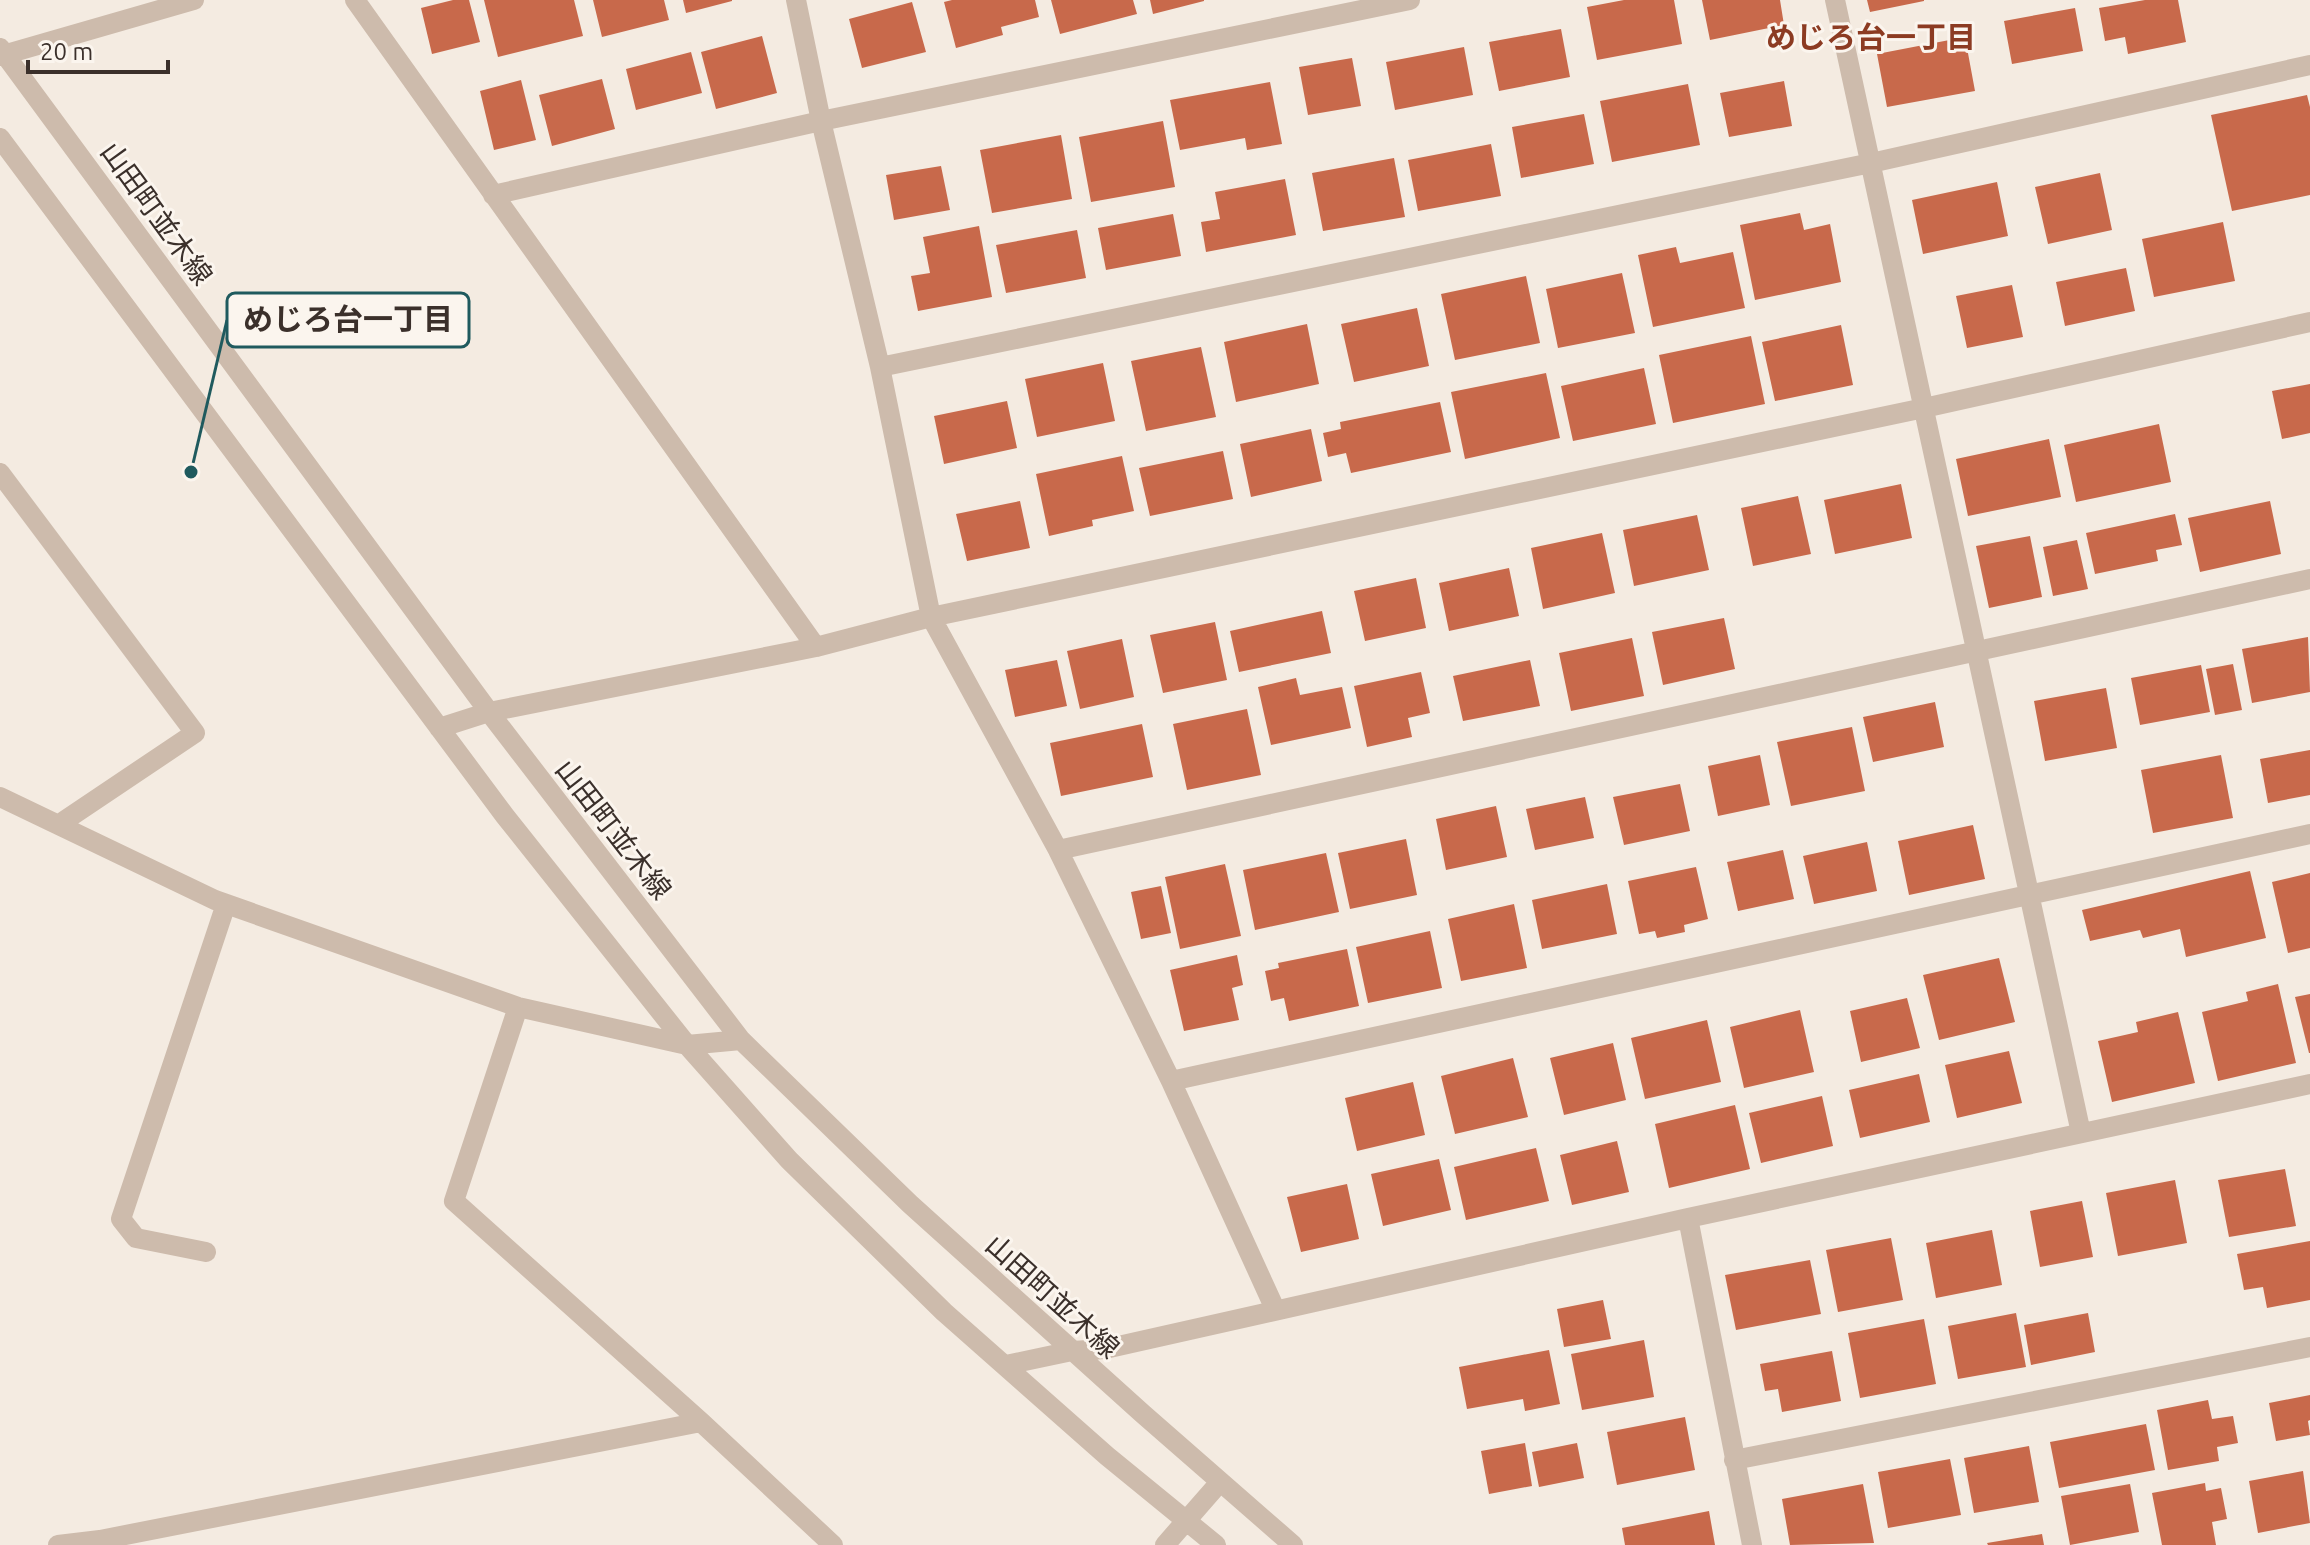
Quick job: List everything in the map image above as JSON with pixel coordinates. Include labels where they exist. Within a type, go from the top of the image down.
[{"type":"street","points":[[2,53],[194,0]]},
{"type":"street","points":[[355,0],[816,647]]},
{"type":"street","points":[[796,0],[821,121],[880,367],[931,617],[1058,850],[1171,1081],[1275,1309]]},
{"type":"street","points":[[493,195],[821,121],[1410,0]]},
{"type":"street","points":[[1835,0],[2081,1133]]},
{"type":"street","name":"山田町並木線","points":[[2,53],[489,712],[741,1040],[910,1204],[1293,1545]]},
{"type":"street","points":[[880,367],[1871,163],[2310,65]]},
{"type":"street","points":[[0,138],[505,816],[687,1045],[789,1160],[944,1312],[1107,1456],[1216,1545]]},
{"type":"street","points":[[439,728],[489,712],[816,647],[931,617],[1924,408],[2310,322]]},
{"type":"street","points":[[1,475],[195,733],[58,825]]},
{"type":"street","points":[[1058,850],[2310,579]]},
{"type":"street","points":[[0,797],[226,904],[518,1007],[687,1045],[741,1040]]},
{"type":"street","points":[[1171,1081],[2310,834]]},
{"type":"street","points":[[206,1252],[136,1238],[121,1219],[226,904]]},
{"type":"street","points":[[518,1007],[454,1201],[833,1545]]},
{"type":"street","points":[[1006,1365],[1072,1351],[1105,1349],[1688,1218],[2310,1084]]},
{"type":"street","points":[[1688,1218],[1752,1545]]},
{"type":"street","points":[[1734,1460],[2310,1347]]},
{"type":"street","points":[[58,1545],[100,1542],[701,1422]]},
{"type":"street","points":[[1165,1545],[1220,1482]]},
{"type":"building","points":[[453,0],[469,0],[480,42],[432,54],[421,8]]},
{"type":"building","points":[[484,0],[574,0],[583,36],[498,57]]},
{"type":"building","points":[[593,0],[664,0],[669,20],[602,37]]},
{"type":"building","points":[[683,0],[732,0],[732,1],[686,13]]},
{"type":"building","points":[[1035,0],[1039,17],[1001,27],[1003,35],[956,48],[944,2]]},
{"type":"building","points":[[1051,0],[1133,0],[1137,14],[1060,34]]},
{"type":"building","points":[[1150,0],[1204,0],[1204,1],[1153,14]]},
{"type":"building","points":[[1624,0],[1674,0],[1682,44],[1597,60],[1587,7]]},
{"type":"building","points":[[1702,0],[1780,0],[1784,25],[1710,40]]},
{"type":"building","points":[[1867,0],[1924,0],[1924,1],[1870,12]]},
{"type":"building","points":[[2145,0],[2178,0],[2186,42],[2128,54],[2125,37],[2105,41],[2099,8]]},
{"type":"building","points":[[912,2],[926,52],[862,68],[849,19]]},
{"type":"building","points":[[2075,8],[2083,51],[2012,64],[2004,21]]},
{"type":"building","points":[[1561,29],[1570,77],[1499,91],[1489,42]]},
{"type":"building","points":[[762,36],[777,93],[716,109],[701,52]]},
{"type":"building","points":[[1965,37],[1975,91],[1887,107],[1877,54]]},
{"type":"building","points":[[1464,47],[1473,95],[1395,110],[1386,62]]},
{"type":"building","points":[[691,52],[702,93],[636,110],[626,69]]},
{"type":"building","points":[[1352,58],[1361,106],[1308,115],[1299,67]]},
{"type":"building","points":[[602,79],[615,129],[552,146],[539,95]]},
{"type":"building","points":[[521,80],[536,140],[494,150],[480,91]]},
{"type":"building","points":[[1784,81],[1792,126],[1729,137],[1720,93]]},
{"type":"building","points":[[1270,82],[1282,144],[1247,150],[1245,138],[1180,150],[1170,100]]},
{"type":"building","points":[[1688,84],[1700,145],[1612,162],[1600,101]]},
{"type":"building","points":[[2307,95],[2310,107],[2310,195],[2232,211],[2211,115]]},
{"type":"building","points":[[1584,114],[1594,164],[1521,178],[1512,127]]},
{"type":"building","points":[[1163,121],[1175,187],[1091,202],[1079,137]]},
{"type":"building","points":[[1061,135],[1072,199],[992,213],[980,150]]},
{"type":"building","points":[[1491,144],[1501,196],[1418,211],[1408,160]]},
{"type":"building","points":[[1394,158],[1405,217],[1323,231],[1312,173]]},
{"type":"building","points":[[941,166],[950,210],[894,220],[886,175]]},
{"type":"building","points":[[2100,173],[2112,230],[2048,244],[2035,187]]},
{"type":"building","points":[[1285,179],[1296,235],[1206,252],[1201,222],[1220,219],[1215,192]]},
{"type":"building","points":[[1997,182],[2008,236],[1923,254],[1912,200]]},
{"type":"building","points":[[1800,213],[1804,230],[1830,224],[1841,282],[1755,300],[1740,225]]},
{"type":"building","points":[[1173,214],[1181,256],[1106,270],[1098,228]]},
{"type":"building","points":[[2223,222],[2235,281],[2154,297],[2142,239]]},
{"type":"building","points":[[979,226],[992,297],[918,311],[911,276],[930,273],[923,237]]},
{"type":"building","points":[[1077,230],[1086,278],[1006,293],[996,245]]},
{"type":"building","points":[[1676,247],[1680,263],[1733,252],[1745,308],[1653,327],[1638,255]]},
{"type":"building","points":[[2126,268],[2135,311],[2065,326],[2056,282]]},
{"type":"building","points":[[1622,273],[1635,333],[1558,348],[1546,289]]},
{"type":"building","points":[[1526,276],[1540,343],[1455,360],[1441,294]]},
{"type":"building","points":[[2012,285],[2023,337],[1967,348],[1956,296]]},
{"type":"building","points":[[1417,308],[1429,366],[1354,382],[1341,324]]},
{"type":"building","points":[[1307,324],[1319,384],[1236,402],[1224,342]]},
{"type":"building","points":[[1841,325],[1853,385],[1775,401],[1762,342]]},
{"type":"building","points":[[1751,336],[1765,404],[1673,423],[1659,355]]},
{"type":"building","points":[[1201,347],[1216,417],[1146,431],[1131,361]]},
{"type":"building","points":[[1103,363],[1115,421],[1037,437],[1025,379]]},
{"type":"building","points":[[1644,368],[1656,424],[1573,441],[1561,386]]},
{"type":"building","points":[[1546,373],[1560,438],[1465,459],[1451,392]]},
{"type":"building","points":[[2310,384],[2310,433],[2282,439],[2272,391]]},
{"type":"building","points":[[1007,401],[1017,448],[944,464],[934,416]]},
{"type":"building","points":[[1440,402],[1451,452],[1351,473],[1346,453],[1328,457],[1323,433],[1341,429],[1340,422]]},
{"type":"building","points":[[2159,424],[2171,482],[2076,502],[2064,445]]},
{"type":"building","points":[[1311,429],[1322,481],[1251,497],[1240,444]]},
{"type":"building","points":[[2049,439],[2061,497],[1968,516],[1956,459]]},
{"type":"building","points":[[1223,451],[1233,499],[1150,516],[1139,468]]},
{"type":"building","points":[[1122,456],[1134,511],[1092,520],[1093,526],[1049,536],[1036,474]]},
{"type":"building","points":[[1901,484],[1912,538],[1835,554],[1824,500]]},
{"type":"building","points":[[1798,496],[1811,554],[1753,566],[1741,508]]},
{"type":"building","points":[[1020,501],[1030,548],[967,561],[956,514]]},
{"type":"building","points":[[2270,501],[2281,554],[2200,572],[2188,518]]},
{"type":"building","points":[[2175,514],[2182,545],[2156,550],[2158,561],[2095,574],[2086,533]]},
{"type":"building","points":[[1697,515],[1709,570],[1634,586],[1623,530]]},
{"type":"building","points":[[1602,533],[1615,593],[1543,609],[1531,548]]},
{"type":"building","points":[[2030,536],[2042,597],[1989,608],[1976,546]]},
{"type":"building","points":[[2077,540],[2088,589],[2053,596],[2043,547]]},
{"type":"building","points":[[1509,568],[1519,616],[1449,631],[1439,583]]},
{"type":"building","points":[[1416,578],[1426,628],[1365,641],[1354,591]]},
{"type":"building","points":[[1322,611],[1331,653],[1239,672],[1230,631]]},
{"type":"building","points":[[1724,618],[1735,669],[1663,685],[1652,632]]},
{"type":"building","points":[[1215,622],[1227,680],[1163,693],[1150,635]]},
{"type":"building","points":[[2308,637],[2310,692],[2252,703],[2242,649]]},
{"type":"building","points":[[1632,638],[1644,696],[1571,711],[1559,653]]},
{"type":"building","points":[[1122,639],[1134,697],[1080,709],[1067,651]]},
{"type":"building","points":[[1057,660],[1067,706],[1015,717],[1005,670]]},
{"type":"building","points":[[1530,660],[1540,706],[1463,721],[1453,676]]},
{"type":"building","points":[[2233,664],[2242,710],[2215,715],[2206,669]]},
{"type":"building","points":[[2201,665],[2210,712],[2140,725],[2131,678]]},
{"type":"building","points":[[1421,672],[1430,713],[1408,718],[1412,737],[1367,747],[1354,686]]},
{"type":"building","points":[[1296,678],[1300,695],[1342,687],[1351,728],[1271,745],[1258,687]]},
{"type":"building","points":[[2106,688],[2117,748],[2045,761],[2034,701]]},
{"type":"building","points":[[1935,702],[1944,747],[1873,762],[1863,717]]},
{"type":"building","points":[[1247,709],[1261,775],[1187,790],[1173,724]]},
{"type":"building","points":[[1142,724],[1153,777],[1061,796],[1050,743]]},
{"type":"building","points":[[1852,727],[1865,791],[1791,806],[1777,742]]},
{"type":"building","points":[[2310,750],[2310,795],[2268,803],[2260,759]]},
{"type":"building","points":[[1760,755],[1770,805],[1718,816],[1708,766]]},
{"type":"building","points":[[2221,755],[2233,818],[2153,833],[2141,770]]},
{"type":"building","points":[[1680,784],[1690,831],[1624,845],[1613,797]]},
{"type":"building","points":[[1585,797],[1594,838],[1535,850],[1526,809]]},
{"type":"building","points":[[1496,806],[1507,857],[1446,870],[1436,819]]},
{"type":"building","points":[[1973,825],[1985,879],[1909,895],[1898,841]]},
{"type":"building","points":[[1406,839],[1417,895],[1350,909],[1338,853]]},
{"type":"building","points":[[1867,842],[1877,891],[1814,904],[1803,856]]},
{"type":"building","points":[[1783,850],[1794,899],[1738,911],[1727,862]]},
{"type":"building","points":[[1326,853],[1339,912],[1255,930],[1243,870]]},
{"type":"building","points":[[1225,864],[1241,936],[1180,949],[1165,877]]},
{"type":"building","points":[[1696,867],[1708,919],[1684,925],[1685,932],[1657,938],[1655,931],[1639,934],[1628,881]]},
{"type":"building","points":[[2250,871],[2266,938],[2186,957],[2180,929],[2143,938],[2140,930],[2090,941],[2082,910]]},
{"type":"building","points":[[2310,873],[2310,948],[2288,953],[2272,882]]},
{"type":"building","points":[[1607,884],[1617,934],[1542,949],[1532,900]]},
{"type":"building","points":[[1161,886],[1171,933],[1141,939],[1131,892]]},
{"type":"building","points":[[1514,904],[1527,968],[1461,981],[1448,919]]},
{"type":"building","points":[[1430,931],[1442,988],[1368,1003],[1356,947]]},
{"type":"building","points":[[1347,949],[1359,1006],[1289,1021],[1284,998],[1271,1001],[1265,971],[1279,968],[1278,963]]},
{"type":"building","points":[[1237,955],[1243,985],[1232,988],[1239,1020],[1184,1031],[1170,970]]},
{"type":"building","points":[[1999,958],[2015,1022],[1939,1040],[1923,975]]},
{"type":"building","points":[[2278,984],[2296,1063],[2218,1081],[2202,1012],[2248,1001],[2246,992]]},
{"type":"building","points":[[2310,994],[2310,1053],[2309,1053],[2295,997]]},
{"type":"building","points":[[1907,998],[1920,1048],[1861,1062],[1850,1011]]},
{"type":"building","points":[[1800,1010],[1814,1072],[1744,1088],[1730,1027]]},
{"type":"building","points":[[2178,1012],[2195,1083],[2112,1102],[2098,1041],[2138,1032],[2136,1022]]},
{"type":"building","points":[[1707,1020],[1721,1082],[1645,1099],[1631,1038]]},
{"type":"building","points":[[1613,1043],[1626,1100],[1564,1115],[1550,1058]]},
{"type":"building","points":[[2009,1051],[2022,1103],[1957,1118],[1945,1065]]},
{"type":"building","points":[[1513,1058],[1528,1117],[1455,1134],[1441,1076]]},
{"type":"building","points":[[1919,1074],[1930,1122],[1860,1138],[1849,1090]]},
{"type":"building","points":[[1413,1082],[1425,1135],[1357,1151],[1345,1098]]},
{"type":"building","points":[[1822,1096],[1833,1146],[1761,1163],[1749,1113]]},
{"type":"building","points":[[1735,1105],[1750,1169],[1669,1188],[1655,1124]]},
{"type":"building","points":[[1617,1141],[1629,1192],[1572,1205],[1560,1155]]},
{"type":"building","points":[[1536,1148],[1549,1201],[1466,1220],[1454,1167]]},
{"type":"building","points":[[1439,1159],[1451,1210],[1383,1226],[1371,1174]]},
{"type":"building","points":[[2285,1169],[2296,1226],[2229,1237],[2218,1180]]},
{"type":"building","points":[[2175,1180],[2187,1243],[2118,1256],[2106,1193]]},
{"type":"building","points":[[1347,1184],[1359,1239],[1301,1252],[1287,1197]]},
{"type":"building","points":[[2082,1201],[2093,1257],[2040,1267],[2030,1211]]},
{"type":"building","points":[[1992,1230],[2002,1285],[1936,1298],[1926,1243]]},
{"type":"building","points":[[1891,1238],[1903,1300],[1838,1312],[1826,1250]]},
{"type":"building","points":[[2310,1241],[2310,1300],[2267,1308],[2263,1287],[2244,1290],[2237,1254]]},
{"type":"building","points":[[1810,1260],[1821,1314],[1736,1330],[1725,1275]]},
{"type":"building","points":[[1603,1300],[1611,1339],[1564,1347],[1557,1309]]},
{"type":"building","points":[[2016,1313],[2026,1367],[1958,1379],[1948,1326]]},
{"type":"building","points":[[2088,1313],[2095,1352],[2031,1365],[2024,1325]]},
{"type":"building","points":[[1924,1319],[1936,1384],[1860,1398],[1848,1333]]},
{"type":"building","points":[[1644,1340],[1654,1397],[1582,1410],[1571,1354]]},
{"type":"building","points":[[1549,1350],[1560,1404],[1525,1411],[1523,1399],[1467,1409],[1459,1367]]},
{"type":"building","points":[[1832,1351],[1841,1401],[1782,1412],[1778,1389],[1765,1391],[1760,1364]]},
{"type":"building","points":[[2310,1395],[2310,1435],[2276,1441],[2269,1403]]},
{"type":"building","points":[[2208,1400],[2212,1419],[2233,1416],[2238,1443],[2217,1447],[2219,1461],[2168,1470],[2157,1410]]},
{"type":"building","points":[[1685,1417],[1695,1470],[1617,1485],[1607,1432]]},
{"type":"building","points":[[2146,1424],[2155,1470],[2059,1488],[2050,1442]]},
{"type":"building","points":[[1525,1443],[1532,1486],[1489,1494],[1481,1451]]},
{"type":"building","points":[[1577,1443],[1584,1478],[1539,1487],[1532,1452]]},
{"type":"building","points":[[2029,1446],[2039,1502],[1974,1513],[1964,1458]]},
{"type":"building","points":[[1950,1459],[1961,1515],[1888,1528],[1878,1472]]},
{"type":"building","points":[[2303,1471],[2310,1523],[2258,1533],[2249,1481]]},
{"type":"building","points":[[2205,1483],[2206,1491],[2221,1488],[2227,1519],[2212,1522],[2216,1545],[2162,1545],[2152,1493]]},
{"type":"building","points":[[1863,1484],[1874,1543],[1790,1545],[1782,1499]]},
{"type":"building","points":[[2130,1484],[2139,1532],[2070,1545],[2061,1496]]},
{"type":"building","points":[[1709,1511],[1715,1545],[1625,1545],[1622,1528]]},
{"type":"building","points":[[2042,1534],[2044,1545],[1987,1543]]},
{"type":"place","name":"めじろ台一丁目","points":[[191,472]]},
{"type":"district","name":"めじろ台一丁目","points":[[1871,37]]}]
